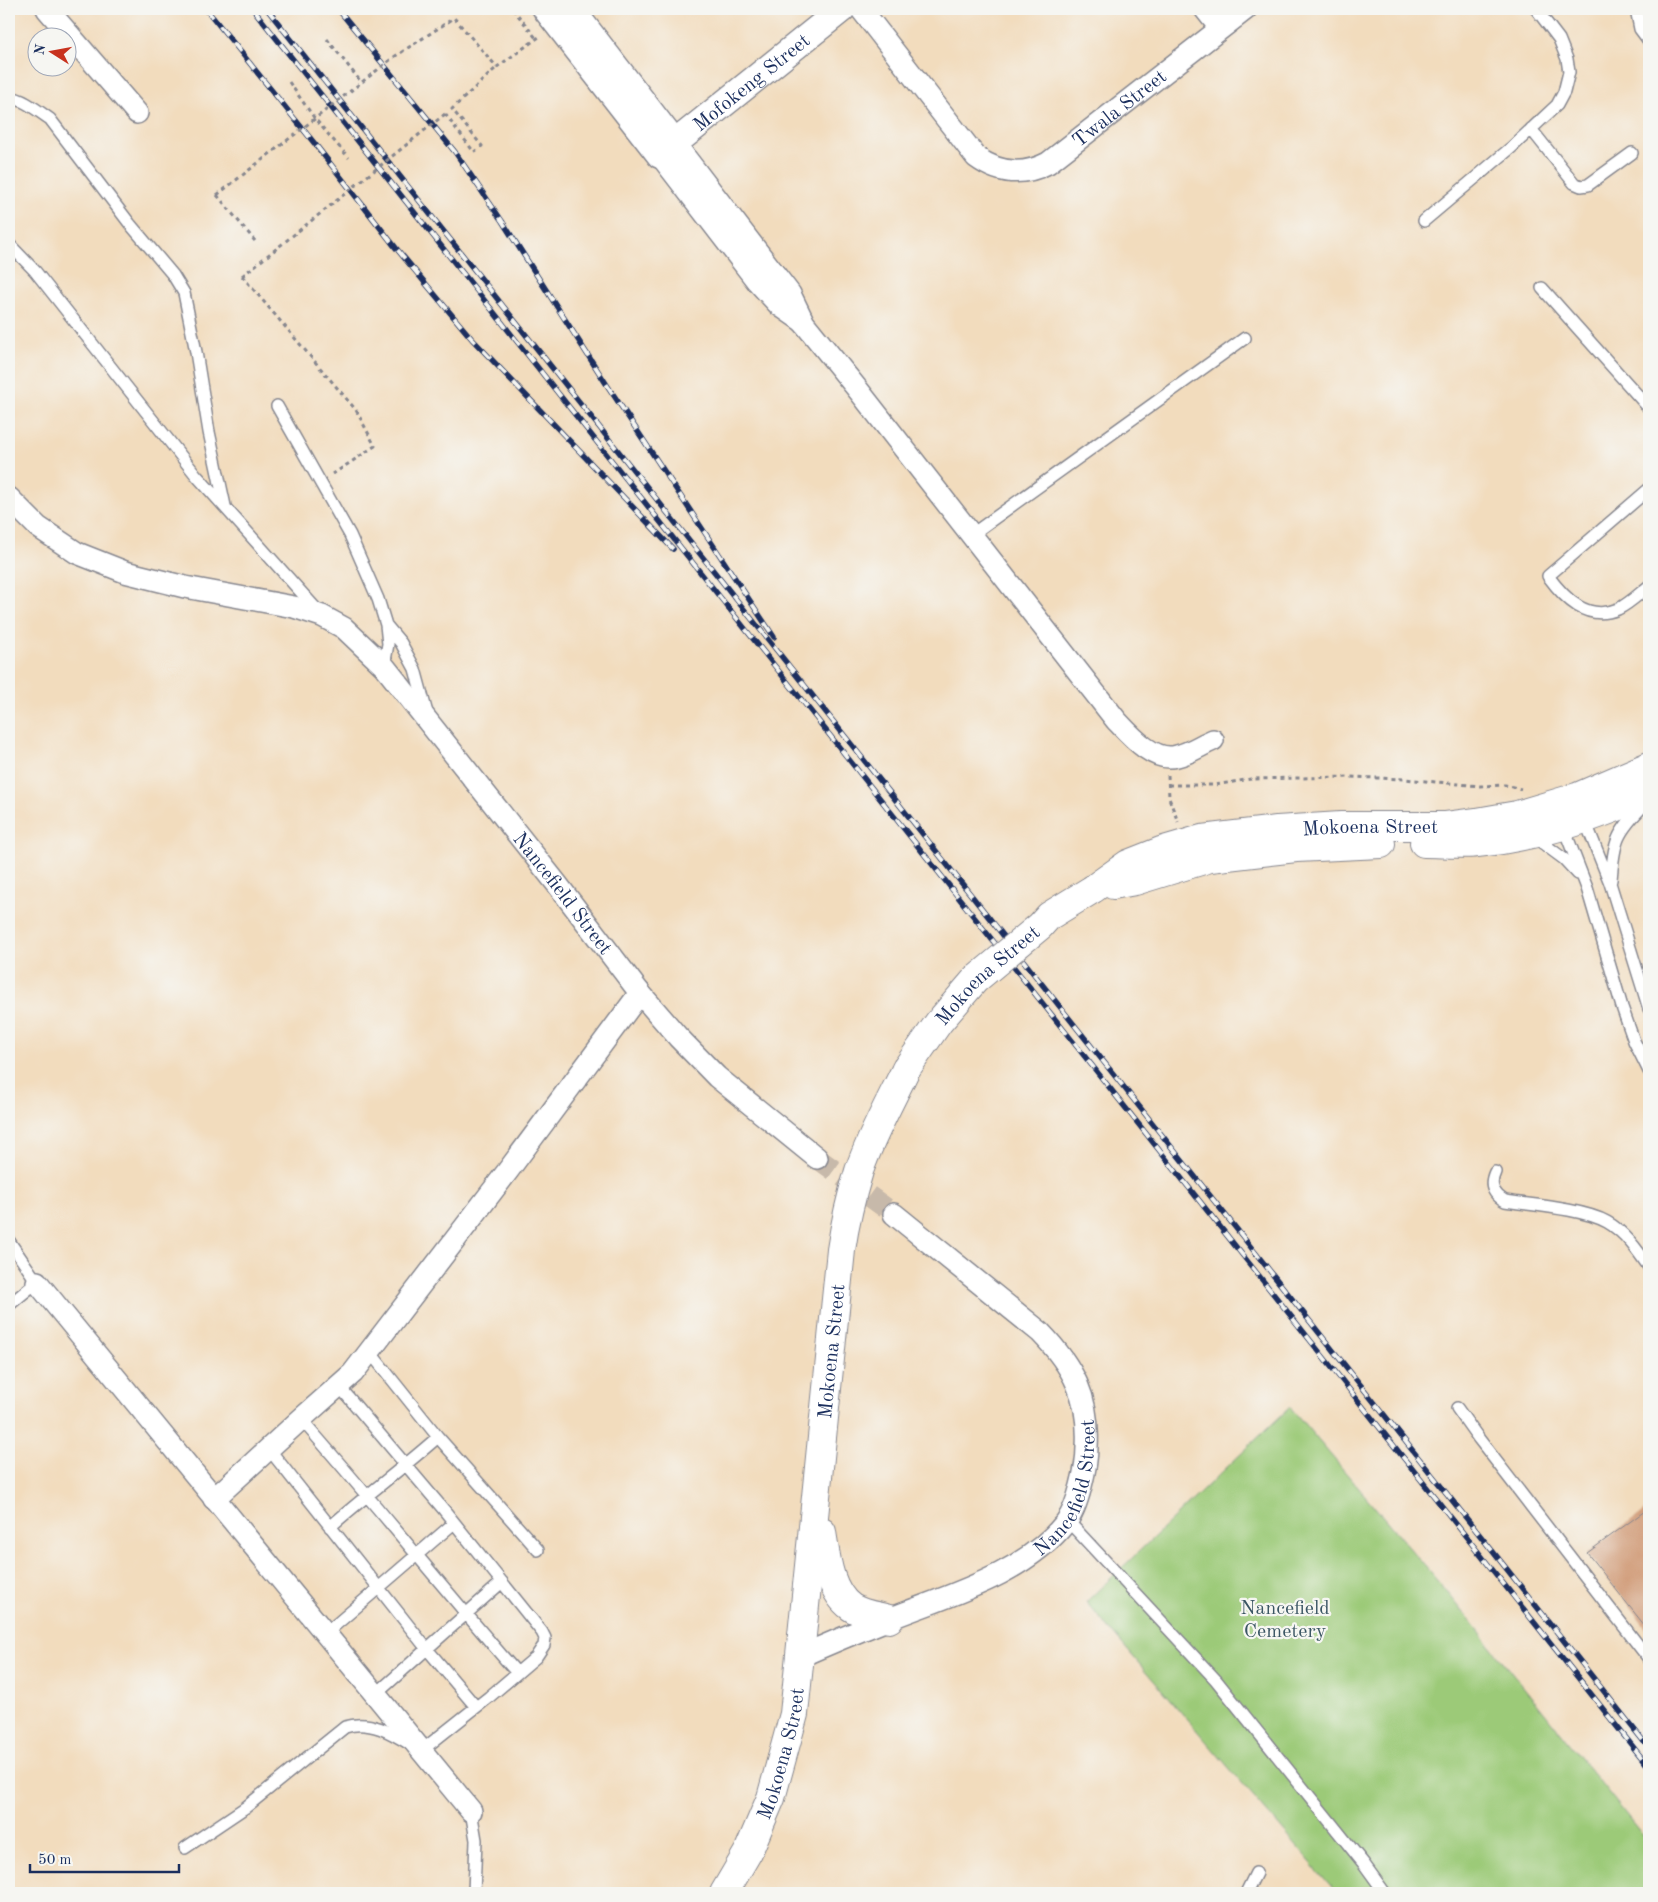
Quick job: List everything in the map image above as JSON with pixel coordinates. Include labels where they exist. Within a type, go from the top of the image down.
[{"type":"main road","name":"Mokoena Street","points":[[1558,815],[1649,766]]},
{"type":"main road","name":"Mokoena Street","points":[[724,1893],[748,1852],[771,1798],[794,1714],[835,1295],[847,1215],[860,1169],[881,1118],[906,1069],[939,1022],[975,980],[1040,926],[1049,916],[1093,889],[1131,873],[1161,852],[1202,839],[1253,832],[1341,826],[1446,826],[1517,815],[1558,815],[1649,794]]},
{"type":"main road","points":[[816,1504],[833,1582],[840,1594],[851,1607],[889,1619]]},
{"type":"street","points":[[47,9],[136,113]]},
{"type":"street","name":"Mofokeng Street","points":[[668,149],[842,9]]},
{"type":"street","name":"Twala Street","points":[[861,9],[976,157],[998,170],[1011,172],[1037,169],[1048,163],[1246,9]]},
{"type":"street","points":[[1205,9],[1220,28]]},
{"type":"street","points":[[558,14],[668,149],[757,281],[779,305],[804,323],[1116,720],[1149,751],[1168,757],[1176,757],[1213,740]]},
{"type":"street","name":"Nancefield Street","points":[[9,499],[38,527],[77,552],[125,572],[185,587],[294,607],[322,616],[344,628],[384,666],[557,884],[640,993],[678,1037],[717,1077],[817,1158]]},
{"type":"street","points":[[214,1499],[353,1374],[640,993]]},
{"type":"street","name":"Nancefield Street","points":[[801,1656],[929,1604],[1026,1559],[1049,1541],[1068,1520],[1080,1491],[1087,1456],[1088,1430],[1084,1398],[1073,1373],[1056,1349],[1040,1332],[894,1214]]},
{"type":"street","points":[[37,1282],[470,1811]]},
{"type":"lane","points":[[1424,221],[1531,129],[1557,105],[1564,92],[1568,72],[1567,59],[1559,39],[1536,9]]},
{"type":"lane","points":[[1636,9],[1640,29],[1649,41]]},
{"type":"lane","points":[[9,97],[32,107],[50,120],[130,224],[173,275],[184,292],[196,352],[208,432],[226,508]]},
{"type":"lane","points":[[1531,129],[1574,183],[1581,186],[1588,185],[1632,152]]},
{"type":"lane","points":[[9,244],[35,272],[196,475],[322,616]]},
{"type":"lane","points":[[1542,288],[1649,408]]},
{"type":"lane","points":[[971,535],[1245,338]]},
{"type":"lane","points":[[276,406],[350,535],[378,599],[386,625],[388,644],[384,666]]},
{"type":"lane","points":[[1649,489],[1548,576],[1563,596],[1581,608],[1601,614],[1619,608],[1649,586]]},
{"type":"lane","points":[[386,625],[401,643],[415,669],[430,724]]},
{"type":"lane","points":[[1610,883],[1616,842],[1623,828],[1649,800]]},
{"type":"lane","points":[[1558,815],[1610,883],[1649,1009]]},
{"type":"lane","points":[[1558,815],[1587,888],[1634,1041],[1649,1071]]},
{"type":"lane","points":[[1558,815],[1564,859],[1576,871],[1587,888]]},
{"type":"lane","points":[[1494,1172],[1492,1184],[1497,1196],[1505,1201],[1592,1216],[1608,1222],[1635,1247],[1649,1267]]},
{"type":"lane","points":[[9,1242],[37,1282],[9,1305]]},
{"type":"lane","points":[[370,1352],[438,1437],[538,1550]]},
{"type":"lane","points":[[185,1848],[246,1808],[345,1727],[355,1724],[379,1728],[422,1751],[517,1673],[540,1651],[545,1638],[454,1523],[339,1386]]},
{"type":"lane","points":[[1457,1408],[1479,1440],[1649,1659]]},
{"type":"lane","points":[[301,1419],[367,1494],[466,1615],[517,1673]]},
{"type":"lane","points":[[330,1528],[367,1494],[406,1465],[438,1437]]},
{"type":"lane","points":[[269,1449],[330,1528],[476,1708]]},
{"type":"lane","points":[[1068,1520],[1216,1680],[1364,1864],[1385,1893]]},
{"type":"lane","points":[[325,1634],[454,1523]]},
{"type":"lane","points":[[376,1695],[502,1582]]},
{"type":"lane","points":[[470,1811],[476,1840],[474,1893]]},
{"type":"lane","points":[[1246,1893],[1256,1873]]},
{"type":"path","points":[[514,9],[536,38]]},
{"type":"path","points":[[320,483],[375,446],[356,410],[242,276],[445,114],[474,152],[482,146],[452,109],[497,67],[536,38],[558,14]]},
{"type":"path","points":[[255,241],[217,195],[394,57],[454,18],[497,67]]},
{"type":"path","points":[[327,40],[362,82]]},
{"type":"path","points":[[288,82],[315,119],[349,158]]},
{"type":"path","points":[[1178,824],[1169,798],[1168,785],[1216,785],[1251,779],[1350,777],[1404,779],[1480,786],[1506,785],[1520,788],[1558,815]]},
{"type":"green space","name":"Nancefield Cemetery","points":[[1290,1407],[1452,1598],[1649,1843],[1649,1893],[1337,1893],[1086,1602]]},
{"type":"building","points":[[1649,1508],[1649,1631],[1587,1553]]},
{"type":"tunnel","points":[[817,1158],[894,1214]]},
{"type":"railway","points":[[206,9],[396,248],[472,339],[673,549]]},
{"type":"railway","points":[[253,9],[1649,1767]]},
{"type":"railway","points":[[267,9],[1649,1748]]},
{"type":"railway","points":[[338,9],[455,152],[774,637]]}]
